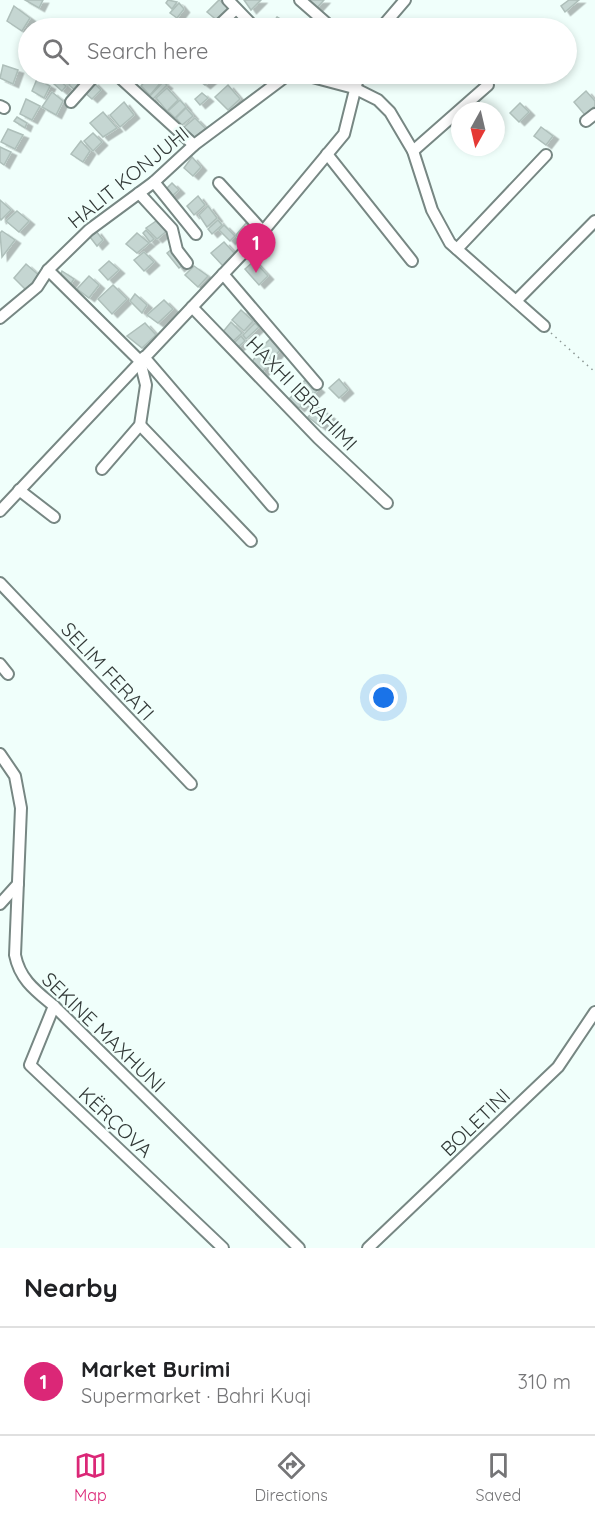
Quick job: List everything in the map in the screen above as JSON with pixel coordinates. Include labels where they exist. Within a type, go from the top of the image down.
[{"type":"street","points":[[300,0],[321,18]]},
{"type":"street","points":[[390,18],[405,0]]},
{"type":"street","points":[[223,18],[232,4],[245,18]]},
{"type":"street","points":[[71,102],[87,84]]},
{"type":"street","points":[[127,84],[194,145]]},
{"type":"street","name":"HALIT KONJUHI","points":[[0,318],[37,287],[48,270],[89,230],[154,182],[194,145],[276,84]]},
{"type":"street","points":[[339,84],[354,88],[378,100],[390,112],[413,151],[432,210],[450,243],[544,326]]},
{"type":"street","points":[[0,511],[260,235],[344,134],[355,84]]},
{"type":"street","points":[[413,151],[488,85]]},
{"type":"street","points":[[327,154],[412,261]]},
{"type":"street","points":[[457,249],[546,155]]},
{"type":"street","points":[[154,182],[196,234]]},
{"type":"street","points":[[219,183],[259,227],[260,235]]},
{"type":"street","points":[[139,193],[172,229],[177,250],[187,263]]},
{"type":"street","points":[[516,301],[595,221]]},
{"type":"street","points":[[48,270],[142,359],[272,506]]},
{"type":"street","points":[[223,274],[317,384]]},
{"type":"street","name":"HAXHI IBRAHIMI","points":[[192,306],[318,438],[387,504]]},
{"type":"street","points":[[102,469],[140,425],[146,386],[142,359]]},
{"type":"street","points":[[140,425],[251,541]]},
{"type":"street","points":[[19,490],[54,517]]},
{"type":"street","name":"SELIM FERATI","points":[[0,583],[190,784]]},
{"type":"street","points":[[0,664],[8,674]]},
{"type":"street","name":"SEKINE MAXHUNI","points":[[0,754],[15,776],[21,808],[15,955],[18,970],[29,985],[54,1006],[298,1248]]},
{"type":"street","points":[[0,904],[18,884]]},
{"type":"street","name":"KËRÇOVA","points":[[54,1006],[30,1065],[223,1248]]},
{"type":"street","name":"BOLETINI","points":[[368,1248],[558,1067],[595,1012]]},
{"type":"path","points":[[544,326],[595,372]]},
{"type":"building","points":[[25,0],[43,0],[39,8]]},
{"type":"building","points":[[168,0],[177,2],[172,9],[166,3]]},
{"type":"building","points":[[219,0],[232,9],[223,18],[214,18],[207,12]]},
{"type":"building","points":[[244,0],[261,0],[251,10]]},
{"type":"building","points":[[305,0],[324,0],[315,10]]},
{"type":"building","points":[[569,0],[579,0],[565,12],[561,6]]},
{"type":"building","points":[[179,3],[184,9],[177,18],[170,13]]},
{"type":"building","points":[[14,6],[30,18],[18,18],[18,28],[7,21]]},
{"type":"building","points":[[3,65],[18,70],[13,84],[0,78]]},
{"type":"building","points":[[35,84],[50,86],[44,98],[32,91]]},
{"type":"building","points":[[54,84],[66,86],[62,91]]},
{"type":"building","points":[[70,84],[83,84],[77,92]]},
{"type":"building","points":[[91,84],[95,84],[101,90],[92,99],[83,91]]},
{"type":"building","points":[[143,84],[160,84],[150,95],[141,86]]},
{"type":"building","points":[[161,84],[167,85],[152,100],[149,97]]},
{"type":"building","points":[[228,85],[240,99],[228,110],[215,97]]},
{"type":"building","points":[[167,88],[178,100],[167,111],[156,98]]},
{"type":"building","points":[[586,91],[595,101],[595,106],[585,115],[574,102]]},
{"type":"building","points":[[52,92],[63,101],[56,115],[42,107]]},
{"type":"building","points":[[202,93],[208,98],[200,105],[195,99]]},
{"type":"building","points":[[26,99],[40,106],[32,120],[20,114]]},
{"type":"building","points":[[180,100],[186,107],[175,118],[168,111]]},
{"type":"building","points":[[124,102],[134,115],[120,127],[110,115]]},
{"type":"building","points":[[520,103],[529,112],[519,122],[510,113]]},
{"type":"building","points":[[186,108],[193,116],[182,125],[176,118]]},
{"type":"building","points":[[103,112],[117,128],[103,137],[90,123]]},
{"type":"building","points":[[17,117],[27,123],[25,128],[14,121]]},
{"type":"building","points":[[195,118],[206,129],[194,139],[183,128]]},
{"type":"building","points":[[541,127],[553,136],[546,145],[534,136]]},
{"type":"building","points":[[8,129],[23,135],[15,149],[1,142]]},
{"type":"building","points":[[93,133],[102,142],[93,151],[84,141]]},
{"type":"building","points":[[81,141],[90,151],[83,162],[71,154]]},
{"type":"building","points":[[0,147],[11,152],[4,165],[0,162]]},
{"type":"building","points":[[192,157],[201,167],[193,176],[184,168]]},
{"type":"building","points":[[172,183],[179,190],[172,196],[166,189]]},
{"type":"building","points":[[198,196],[205,205],[194,215],[187,206]]},
{"type":"building","points":[[0,200],[11,210],[1,220],[0,218]]},
{"type":"building","points":[[208,206],[217,218],[207,227],[199,215]]},
{"type":"building","points":[[17,211],[29,221],[19,232],[6,221]]},
{"type":"building","points":[[159,219],[168,230],[157,239],[146,228]]},
{"type":"building","points":[[218,220],[222,225],[212,234],[208,229]]},
{"type":"building","points":[[246,223],[256,232],[244,245],[236,235]]},
{"type":"building","points":[[224,225],[235,236],[230,241],[219,230]]},
{"type":"building","points":[[146,230],[154,239],[150,242],[143,233]]},
{"type":"building","points":[[2,231],[15,240],[2,257],[0,233]]},
{"type":"building","points":[[96,231],[103,240],[97,246],[90,237]]},
{"type":"building","points":[[137,233],[149,243],[137,253],[126,244]]},
{"type":"building","points":[[224,242],[235,254],[223,266],[211,253]]},
{"type":"building","points":[[172,249],[186,263],[179,268],[167,253]]},
{"type":"building","points":[[144,252],[154,262],[144,271],[134,260]]},
{"type":"building","points":[[109,261],[119,270],[108,280],[99,270]]},
{"type":"building","points":[[254,261],[268,276],[259,285],[245,269]]},
{"type":"building","points":[[26,264],[42,278],[27,291],[14,278]]},
{"type":"building","points":[[194,266],[208,276],[198,287],[185,275]]},
{"type":"building","points":[[62,271],[74,279],[70,285],[59,278]]},
{"type":"building","points":[[89,276],[99,285],[89,298],[77,289]]},
{"type":"building","points":[[113,285],[127,299],[112,314],[98,299]]},
{"type":"building","points":[[135,294],[147,305],[142,313],[130,301]]},
{"type":"building","points":[[164,300],[173,309],[158,323],[147,315]]},
{"type":"building","points":[[241,310],[253,321],[244,331],[232,320]]},
{"type":"building","points":[[231,322],[242,333],[231,343],[222,333]]},
{"type":"building","points":[[145,323],[156,335],[142,348],[127,336]]},
{"type":"building","points":[[255,323],[259,327],[246,339],[243,335]]},
{"type":"building","points":[[241,336],[245,341],[237,348],[233,344]]},
{"type":"building","points":[[270,339],[280,350],[272,360],[259,350]]},
{"type":"building","points":[[258,353],[269,362],[263,372],[252,362]]},
{"type":"building","points":[[308,379],[319,389],[308,399],[297,385]]},
{"type":"building","points":[[339,379],[348,390],[339,398],[329,388]]},
{"type":"building","points":[[298,390],[307,400],[299,408],[289,399]]},
{"type":"building","points":[[318,407],[330,416],[321,427],[308,417]]},
{"type":"place","name":"Market Burimi","points":[[256,273]]}]
